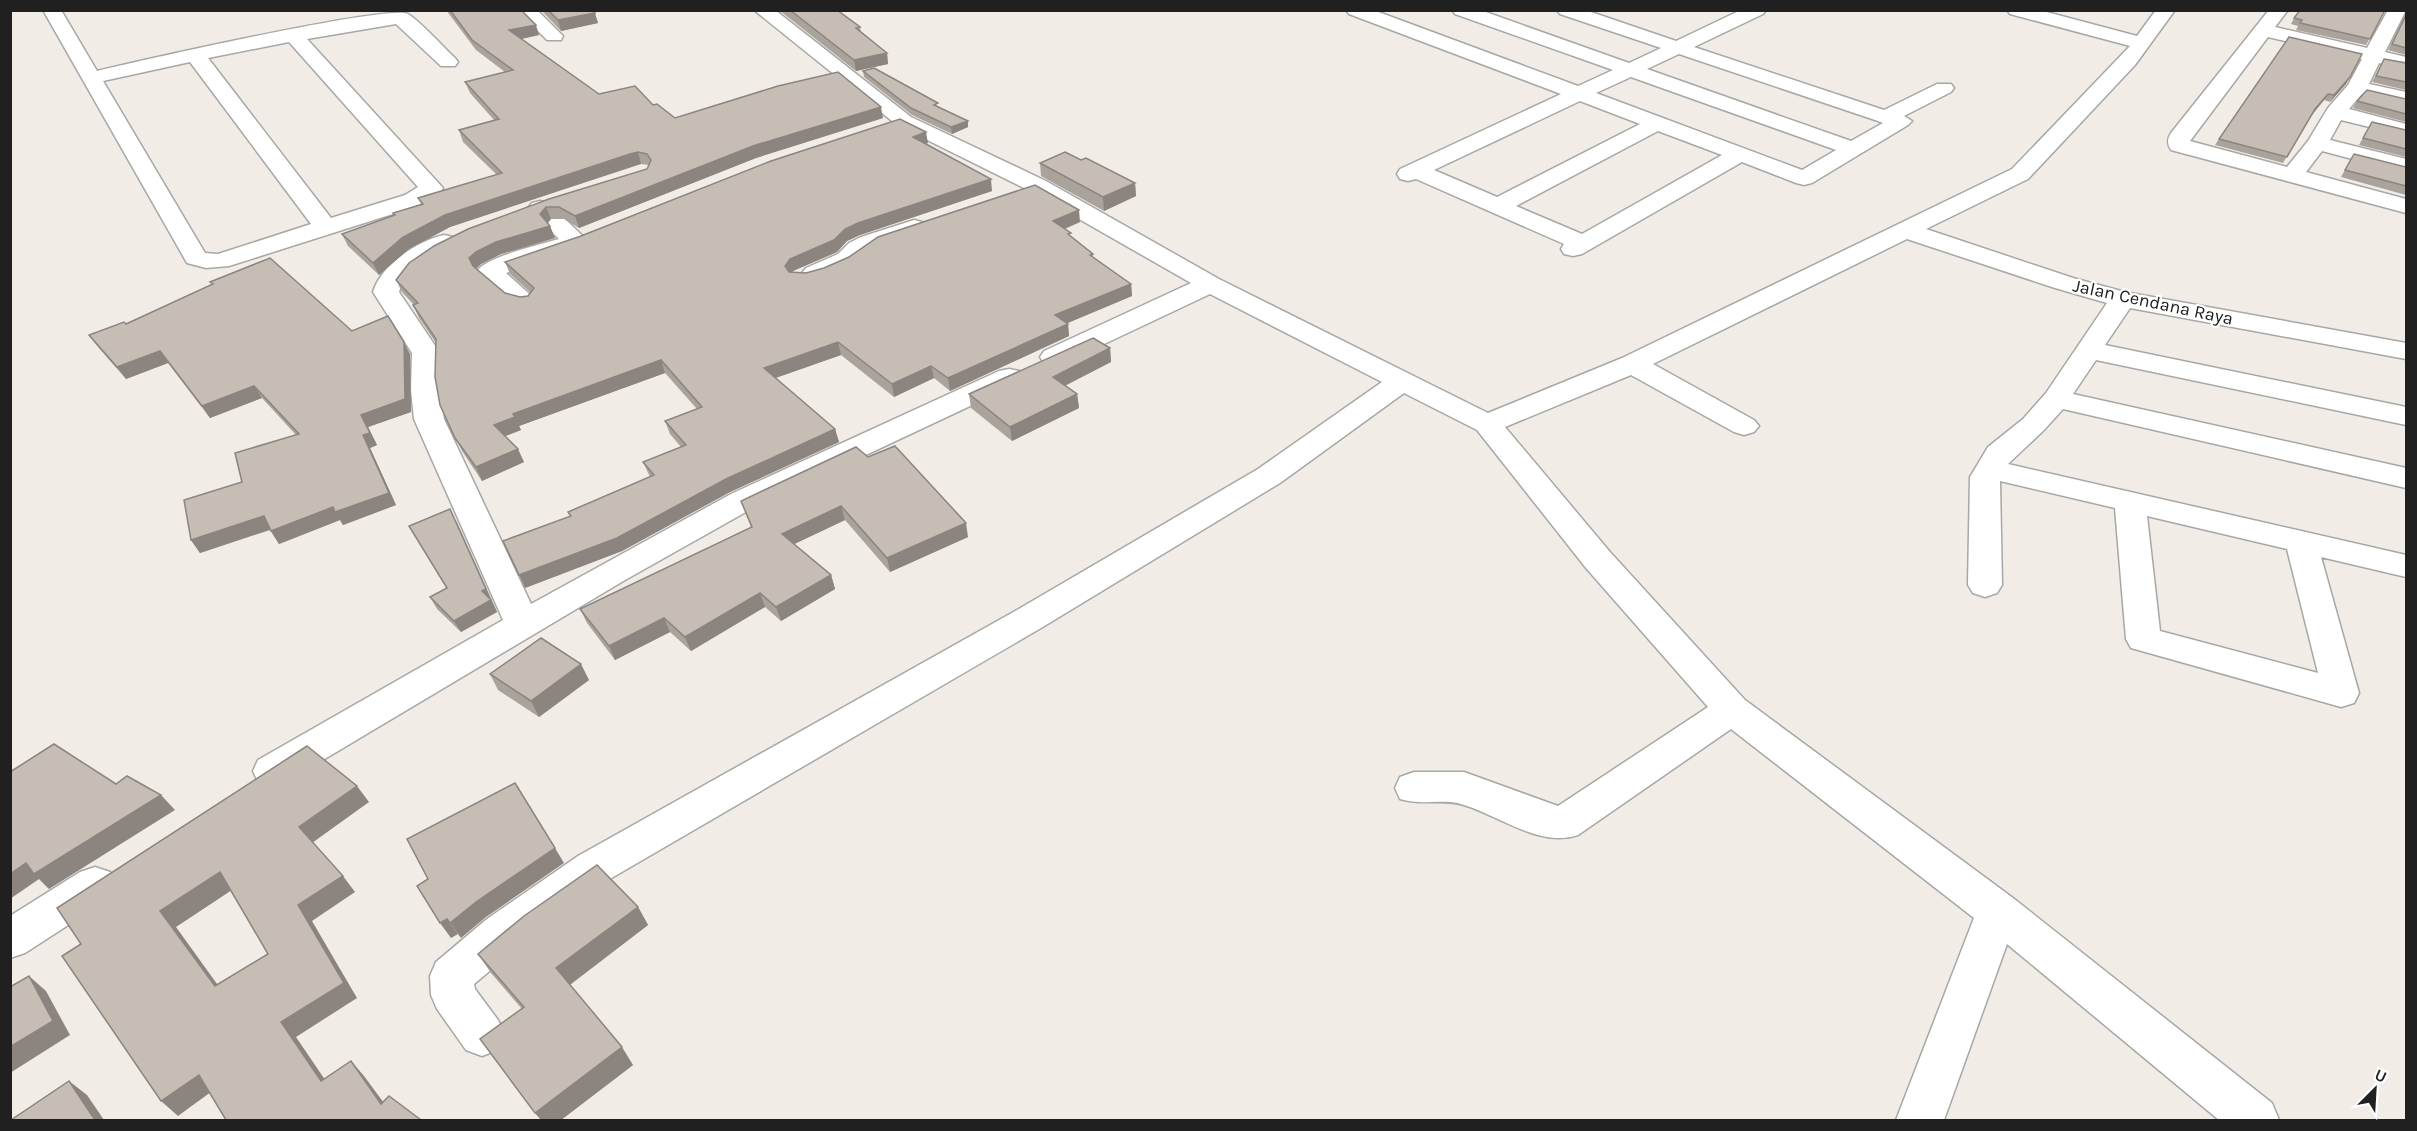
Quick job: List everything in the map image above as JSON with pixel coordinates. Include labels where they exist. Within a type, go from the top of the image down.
[{"type":"street","points":[[52,10],[196,258],[206,261],[220,261],[413,200],[432,188],[294,36]]},
{"type":"street","points":[[526,10],[554,36]]},
{"type":"street","points":[[763,10],[893,125],[1038,186],[1210,284],[1488,424],[1598,560],[1732,711],[1998,911],[2256,1120]]},
{"type":"street","points":[[1355,10],[1804,178],[1901,121],[1566,10]]},
{"type":"street","points":[[1740,154],[1578,246],[1498,206],[1413,172],[1757,10]]},
{"type":"street","points":[[2016,10],[2141,44]]},
{"type":"street","points":[[1488,424],[1632,364],[2020,174],[2128,61],[2166,10]]},
{"type":"street","points":[[2278,10],[2178,138],[2178,142],[2185,148],[2406,206]]},
{"type":"street","points":[[2292,175],[2317,143],[2335,112],[2357,87],[2374,56],[2397,34],[2397,10]]},
{"type":"street","points":[[1405,29],[1450,13],[1630,70],[1853,149]]},
{"type":"street","points":[[91,78],[279,37],[387,18],[401,18],[448,62]]},
{"type":"street","points":[[2262,30],[2406,63]]},
{"type":"street","points":[[195,55],[326,228]]},
{"type":"street","points":[[2357,87],[2406,98]]},
{"type":"street","points":[[1885,117],[1944,88]]},
{"type":"street","points":[[2335,112],[2406,130]]},
{"type":"street","points":[[1498,206],[1657,123]]},
{"type":"street","points":[[2317,143],[2406,166]]},
{"type":"street","points":[[1005,197],[1038,186]]},
{"type":"street","points":[[524,301],[489,272],[586,236],[528,212],[570,198]]},
{"type":"street","points":[[802,278],[847,259],[858,248],[870,242],[938,219]]},
{"type":"street","name":"Jalan Cendana Raya","points":[[1905,230],[2064,283],[2123,298],[2406,351]]},
{"type":"street","points":[[468,231],[419,256],[391,279],[386,292],[426,353],[425,390],[429,419],[523,625]]},
{"type":"street","points":[[243,790],[303,751],[742,501],[1210,284]]},
{"type":"street","points":[[1985,585],[1985,477],[1999,454],[2033,425],[2056,399],[2123,298]]},
{"type":"street","points":[[2088,350],[2406,416]]},
{"type":"street","points":[[1632,364],[1744,426]]},
{"type":"street","points":[[482,1035],[453,995],[452,976],[478,951],[574,881],[603,862],[1039,613],[1259,482],[1402,381]]},
{"type":"street","points":[[2056,399],[2406,478]]},
{"type":"street","points":[[1990,469],[2406,566]]},
{"type":"street","points":[[2130,502],[2143,639],[2341,693],[2301,542]]},
{"type":"street","points":[[1414,788],[1464,788],[1551,822],[1564,823],[1732,711]]},
{"type":"street","points":[[10,939],[122,868]]},
{"type":"street","points":[[1920,1120],[1998,911]]},
{"type":"building","points":[[450,10],[521,10],[536,25],[509,30],[599,94],[635,86],[653,105],[657,104],[675,118],[778,86],[838,72],[881,107],[753,146],[575,216],[559,207],[546,207],[540,214],[550,226],[496,242],[469,258],[473,266],[505,293],[520,297],[528,296],[534,288],[505,262],[581,236],[771,161],[900,119],[926,132],[913,137],[991,179],[858,223],[845,229],[834,240],[790,259],[785,266],[789,272],[806,273],[824,268],[849,257],[878,237],[1035,185],[1079,210],[1053,221],[1071,233],[1068,234],[1093,254],[1090,255],[1131,284],[1055,315],[1068,324],[948,378],[931,366],[892,384],[838,342],[764,368],[835,429],[726,479],[617,538],[519,575],[503,541],[571,516],[568,512],[654,475],[643,462],[686,445],[665,421],[702,407],[661,360],[513,414],[515,417],[494,425],[518,449],[476,467],[455,438],[440,405],[435,377],[436,339],[413,305],[418,303],[396,280],[409,263],[434,246],[468,229],[549,199],[647,169],[651,160],[647,154],[638,152],[630,154],[445,215],[403,237],[373,263],[342,234],[395,215],[393,213],[423,204],[418,198],[502,173],[459,130],[499,119],[465,82],[513,70],[472,40]]},
{"type":"building","points":[[548,10],[593,10],[595,13],[558,20]]},
{"type":"building","points":[[790,10],[837,10],[860,27],[856,28],[887,53],[854,60]]},
{"type":"building","points":[[2300,10],[2385,10],[2370,39],[2300,23],[2302,20],[2294,18]]},
{"type":"building","points":[[2406,15],[2406,48],[2392,44]]},
{"type":"building","points":[[2289,37],[2362,54],[2350,77],[2334,95],[2328,94],[2315,109],[2287,157],[2219,139]]},
{"type":"building","points":[[2384,59],[2406,63],[2406,82],[2376,76]]},
{"type":"building","points":[[874,68],[938,103],[934,105],[968,121],[951,127],[911,108],[863,71]]},
{"type":"building","points":[[2367,90],[2406,99],[2406,114],[2357,101]]},
{"type":"building","points":[[2372,122],[2406,130],[2406,149],[2363,138]]},
{"type":"building","points":[[1065,152],[1081,160],[1086,158],[1135,183],[1103,197],[1040,163]]},
{"type":"building","points":[[2354,154],[2406,167],[2406,186],[2345,170]]},
{"type":"building","points":[[270,258],[352,331],[388,316],[404,342],[405,399],[361,415],[370,433],[363,435],[389,493],[335,512],[333,507],[271,531],[264,516],[191,540],[184,500],[242,482],[235,453],[299,434],[254,386],[202,406],[160,351],[117,367],[89,335],[124,322],[126,324],[213,284],[210,282]]},
{"type":"building","points":[[1093,338],[1110,348],[1053,377],[1077,394],[1010,427],[969,394]]},
{"type":"building","points":[[895,446],[966,523],[887,558],[841,506],[782,534],[831,575],[776,607],[760,593],[685,637],[664,618],[609,646],[580,609],[752,527],[741,501],[856,447],[868,457]]},
{"type":"building","points":[[450,509],[486,589],[482,591],[491,600],[454,621],[430,597],[447,588],[409,526]]},
{"type":"building","points":[[541,638],[581,664],[531,701],[490,674]]},
{"type":"building","points":[[54,744],[116,784],[127,776],[161,795],[34,874],[26,863],[10,874],[10,772]]},
{"type":"building","points":[[307,746],[357,786],[299,827],[343,876],[298,905],[344,983],[281,1022],[321,1081],[351,1061],[381,1104],[389,1096],[421,1120],[226,1120],[199,1075],[161,1101],[62,956],[81,944],[57,908]],"holes":[[[220,872],[268,954],[215,986],[160,911]]]},
{"type":"building","points":[[515,783],[555,848],[476,902],[450,923],[447,919],[440,923],[417,886],[428,879],[407,839]]},
{"type":"building","points":[[597,865],[638,907],[556,968],[622,1047],[535,1113],[480,1039],[524,1007],[478,954],[524,916]]},
{"type":"building","points":[[29,976],[53,1021],[10,1047],[10,987]]},
{"type":"building","points":[[69,1081],[95,1120],[11,1120]]}]
